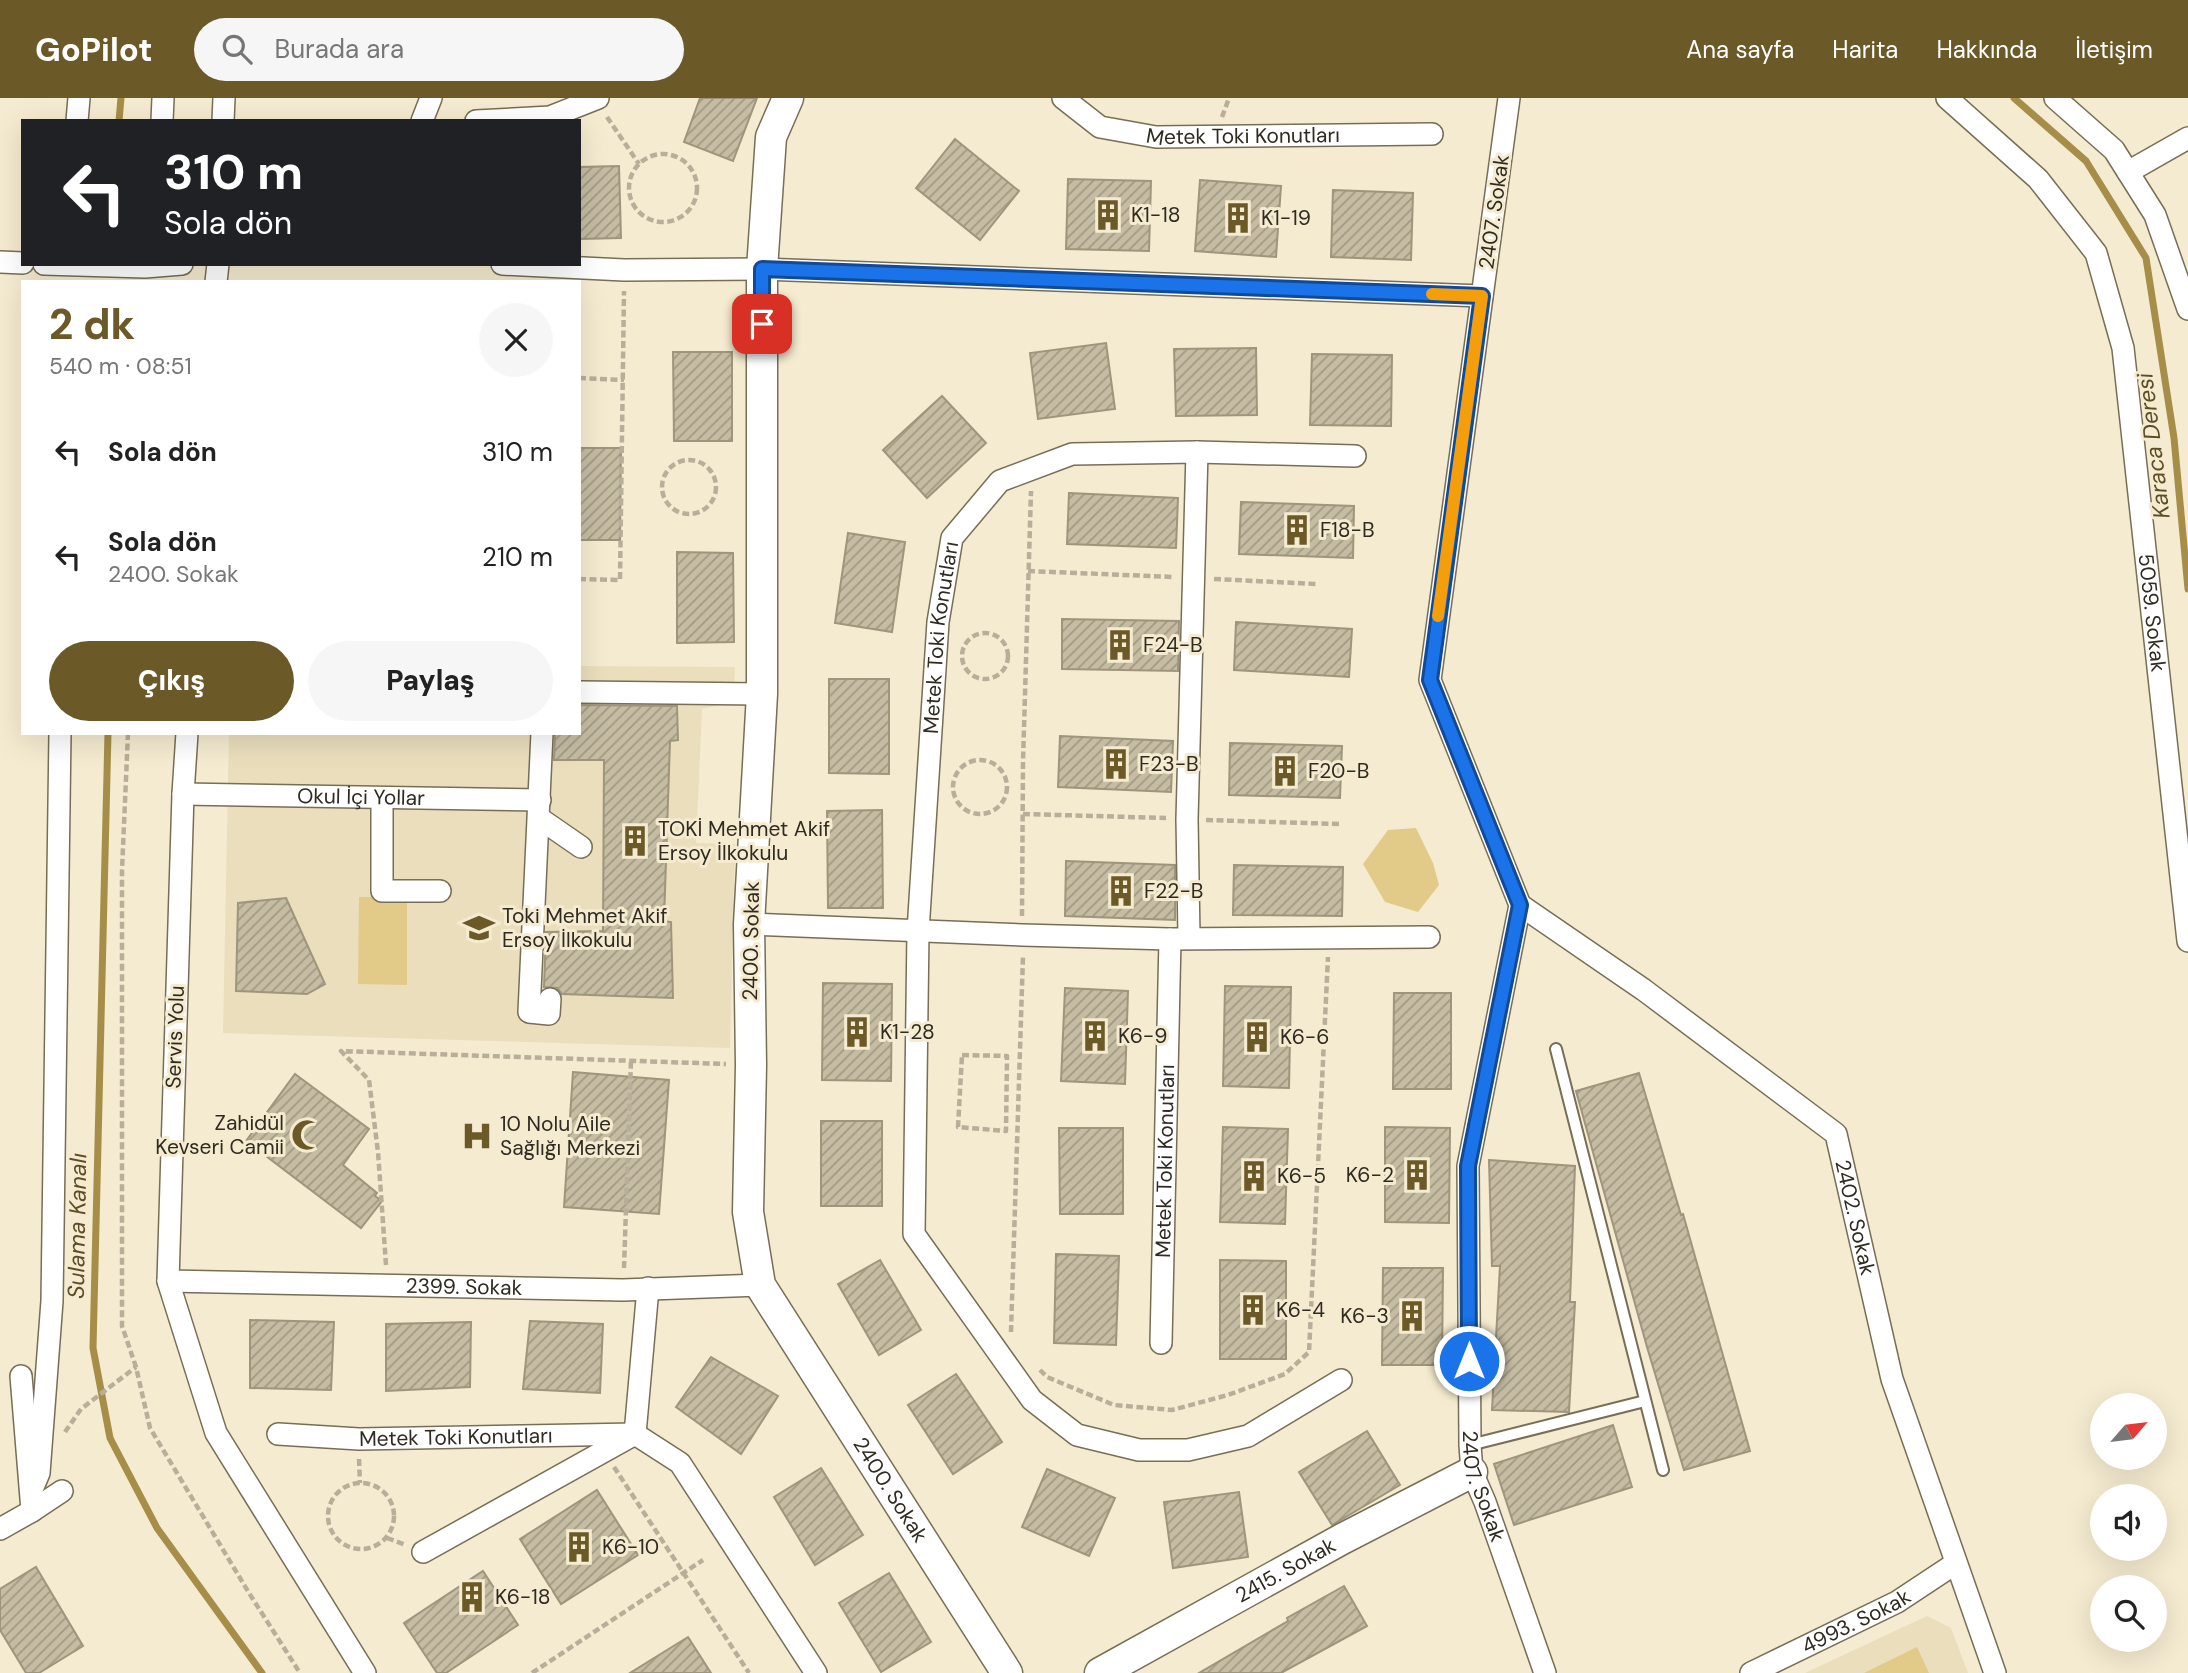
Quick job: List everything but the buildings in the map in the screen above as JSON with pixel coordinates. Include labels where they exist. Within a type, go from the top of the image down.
[{"type":"main road","name":"2400. Sokak","points":[[788,98],[771,137],[762,269],[762,694],[749,924],[751,1065],[748,1212],[760,1285],[1007,1673]]},
{"type":"main road","name":"2415. Sokak","points":[[1100,1673],[1342,1539],[1471,1458]]},
{"type":"street","points":[[77,119],[79,98]]},
{"type":"street","points":[[151,119],[152,98]]},
{"type":"street","points":[[162,119],[163,98]]},
{"type":"street","points":[[223,119],[224,98]]},
{"type":"street","points":[[423,119],[431,98]]},
{"type":"street","name":"Metek Toki Konutları","points":[[1063,98],[1100,127],[1156,137],[1432,134]]},
{"type":"street","name":"2407. Sokak","points":[[1509,98],[1430,680],[1520,905],[1468,1166],[1471,1458],[1545,1673]]},
{"type":"street","name":"5059. Sokak","points":[[1947,98],[2038,179],[2096,253],[2104,280],[2123,348],[2188,941]]},
{"type":"street","points":[[2055,98],[2113,150],[2128,172],[2155,215],[2188,309]]},
{"type":"street","points":[[513,119],[550,117],[596,99]]},
{"type":"street","points":[[2128,172],[2188,138]]},
{"type":"street","points":[[0,262],[21,263]]},
{"type":"street","points":[[551,266],[624,270],[762,269],[1482,296]]},
{"type":"street","name":"Metek Toki Konutları","points":[[1341,1380],[1248,1436],[1188,1450],[1139,1450],[1077,1435],[1032,1400],[914,1234],[918,931],[937,622],[952,538],[1000,481],[1072,454],[1197,452],[1355,456]]},
{"type":"street","name":"Metek Toki Konutları","points":[[1161,1343],[1187,819],[1197,452]]},
{"type":"street","points":[[581,692],[762,694]]},
{"type":"street","points":[[32,1502],[39,1474],[52,1301],[60,735]]},
{"type":"street","name":"Servis Yolu","points":[[187,735],[167,1281],[216,1433],[365,1673]]},
{"type":"street","points":[[542,735],[528,1012],[549,1014],[550,999]]},
{"type":"street","name":"Okul İçi Yollar","points":[[183,794],[383,798],[539,809]]},
{"type":"street","points":[[383,798],[382,891],[440,891]]},
{"type":"street","points":[[539,809],[580,847]]},
{"type":"street","name":"2402. Sokak","points":[[1520,905],[1644,990],[1836,1133],[1892,1380],[1995,1673]]},
{"type":"street","points":[[749,924],[1022,935],[1180,938],[1429,937]]},
{"type":"street","name":"2399. Sokak","points":[[167,1281],[623,1290],[760,1285]]},
{"type":"street","points":[[648,1288],[635,1434],[680,1463],[817,1673]]},
{"type":"street","points":[[21,1376],[32,1502]]},
{"type":"street","name":"Metek Toki Konutları","points":[[278,1434],[359,1439],[635,1434]]},
{"type":"street","name":"Metek Toki Konutları","points":[[423,1552],[635,1434]]},
{"type":"street","points":[[0,1529],[32,1502],[62,1491]]},
{"type":"street","name":"4993. Sokak","points":[[1751,1673],[1898,1602],[1956,1563]]},
{"type":"lane","points":[[1556,1049],[1663,1470]]},
{"type":"lane","points":[[1471,1458],[1645,1401]]},
{"type":"path","points":[[596,99],[639,164]]},
{"type":"path","points":[[658,154],[669,154],[688,164],[698,184],[693,205],[685,214],[676,220],[664,222],[643,215],[630,196],[629,184],[639,164],[658,154]]},
{"type":"path","points":[[581,579],[620,580],[624,270]]},
{"type":"path","points":[[581,377],[624,380]]},
{"type":"path","points":[[690,460],[706,466],[715,481],[716,490],[708,507],[692,515],[674,511],[663,496],[661,487],[667,470],[681,461],[690,460]]},
{"type":"path","points":[[1011,1342],[1024,953],[1023,762],[1031,469]]},
{"type":"path","points":[[977,634],[993,634],[1008,651],[1006,665],[1002,671],[989,678],[975,676],[969,672],[962,659],[965,644],[977,634]]},
{"type":"path","points":[[975,760],[993,763],[1004,776],[1007,785],[1002,802],[989,813],[971,813],[963,808],[954,793],[953,785],[960,769],[975,760]]},
{"type":"path","points":[[1038,1368],[1047,1377],[1114,1405],[1172,1410],[1228,1395],[1285,1374],[1310,1352],[1328,952]]},
{"type":"path","points":[[387,1287],[378,1152],[369,1080],[341,1051],[751,1065]]},
{"type":"path","points":[[962,1055],[1007,1056],[1007,1081],[1006,1131],[958,1127],[962,1055]]},
{"type":"path","points":[[623,1290],[632,1060]]},
{"type":"path","points":[[81,1409],[136,1367]]},
{"type":"path","points":[[610,1461],[749,1673]]},
{"type":"path","points":[[371,1484],[388,1496],[393,1506],[393,1528],[379,1545],[357,1550],[337,1539],[331,1530],[328,1520],[333,1499],[349,1485],[371,1484]]},
{"type":"path","points":[[532,1673],[703,1560]]},
{"type":"shaded area","name":"Toki Mehmet Akif Ersoy İlkokulu","points":[[581,666],[735,667],[733,702],[702,709],[696,843],[735,844],[730,1048],[223,1033],[229,735],[581,735]]},
{"type":"shaded area","points":[[1416,828],[1433,863],[1439,885],[1418,912],[1385,902],[1363,864],[1388,830]]},
{"type":"shaded area","points":[[359,897],[407,897],[407,985],[358,984]]},
{"type":"shaded area","points":[[1927,1616],[1951,1628],[1968,1673],[1805,1673]]},
{"type":"shaded area","points":[[1917,1647],[1929,1673],[1864,1673]]},
{"type":"waterway","name":"Sulama Kanalı","points":[[119,119],[121,98]]},
{"type":"waterway","name":"Karaca Deresi","points":[[2014,98],[2086,161],[2146,258],[2174,438],[2188,589]]},
{"type":"waterway","name":"Sulama Kanalı","points":[[108,735],[93,1348],[110,1438],[157,1528],[262,1673]]},
{"type":"slow traffic","points":[[1432,294],[1482,296],[1438,616]]},
{"type":"place","name":"K1-18","points":[[1108,215]]},
{"type":"place","name":"K1-19","points":[[1238,218]]},
{"type":"place","name":"F18-B","points":[[1297,530]]},
{"type":"place","name":"F24-B","points":[[1120,645]]},
{"type":"place","name":"F23-B","points":[[1116,764]]},
{"type":"place","name":"F20-B","points":[[1285,771]]},
{"type":"place","name":"TOKİ Mehmet Akif Ersoy İlkokulu","points":[[635,841]]},
{"type":"place","name":"F22-B","points":[[1121,891]]},
{"type":"place","name":"Toki Mehmet Akif Ersoy İlkokulu","points":[[479,928]]},
{"type":"place","name":"K1-28","points":[[857,1032]]},
{"type":"place","name":"K6-9","points":[[1095,1036]]},
{"type":"place","name":"K6-6","points":[[1257,1037]]},
{"type":"place","name":"Zahidül Kevseri Camii","points":[[307,1135]]},
{"type":"place","name":"10 Nolu Aile Sağlığı Merkezi","points":[[477,1136]]},
{"type":"place","name":"K6-2","points":[[1417,1175]]},
{"type":"place","name":"K6-5","points":[[1254,1176]]},
{"type":"place","name":"K6-4","points":[[1253,1310]]},
{"type":"place","name":"K6-3","points":[[1412,1316]]},
{"type":"place","name":"K6-10","points":[[579,1547]]},
{"type":"place","name":"K6-18","points":[[472,1597]]},
{"type":"route","points":[[762,324],[762,269],[1482,296],[1430,680],[1520,905],[1468,1166],[1469,1361]]}]
